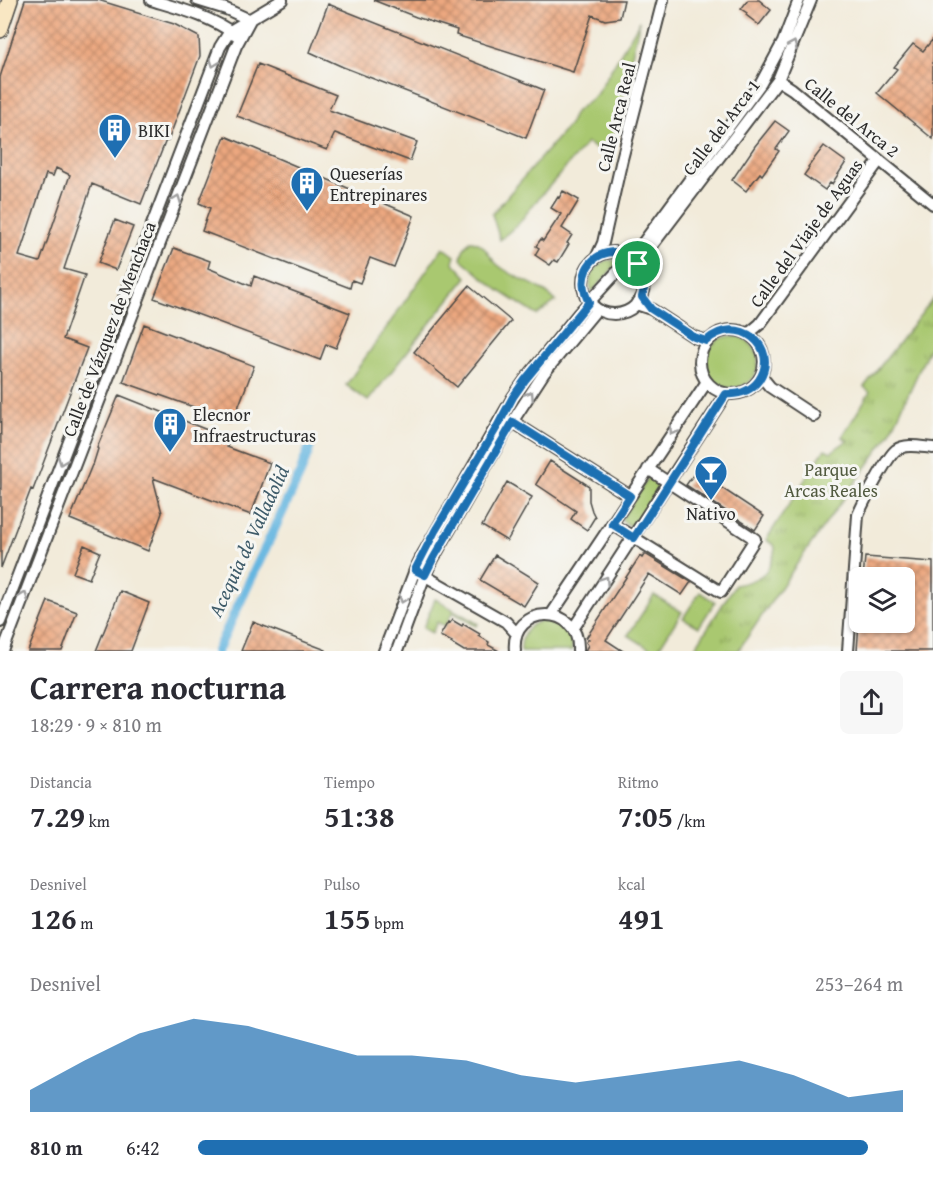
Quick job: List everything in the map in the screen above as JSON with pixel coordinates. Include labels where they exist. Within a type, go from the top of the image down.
[{"type":"street","points":[[0,30],[10,0]]},
{"type":"street","points":[[151,0],[202,16],[240,38]]},
{"type":"street","points":[[198,0],[250,20]]},
{"type":"street","name":"Calle de Vázquez de Menchaca","points":[[0,622],[220,46],[230,31],[282,0]]},
{"type":"street","name":"Calle Arca Real","points":[[593,305],[583,288],[584,275],[589,264],[602,251],[625,147],[663,0]]},
{"type":"street","name":"Calle del Arca 1","points":[[634,260],[640,247],[761,83],[783,42],[799,0]]},
{"type":"street","name":"Calle del Arca 1","points":[[634,260],[778,80],[811,0]]},
{"type":"street","name":"Calle de Vázquez de Menchaca","points":[[3,651],[240,38],[250,20]]},
{"type":"street","name":"Calle del Arca 2","points":[[778,80],[933,204]]},
{"type":"street","name":"Calle del Viaje de Aguas","points":[[752,337],[879,161]]},
{"type":"street","points":[[593,305],[604,312],[619,314],[631,309],[639,301],[645,279],[634,260],[624,254],[602,251]]},
{"type":"street","points":[[397,651],[435,531],[513,397],[525,380],[634,260]]},
{"type":"street","points":[[639,301],[704,345]]},
{"type":"street","points":[[384,651],[420,573],[433,559],[544,373],[593,305]]},
{"type":"street","points":[[726,330],[734,330],[752,337],[763,353],[764,368],[758,380],[742,393],[726,394],[706,383],[699,366],[699,357],[704,345],[712,336],[726,330]]},
{"type":"street","points":[[758,380],[814,416]]},
{"type":"street","points":[[551,615],[706,383]]},
{"type":"street","points":[[573,629],[726,394]]},
{"type":"street","points":[[513,422],[630,496]]},
{"type":"street","points":[[848,651],[858,515],[896,450],[907,446],[933,448]]},
{"type":"street","points":[[612,524],[721,592],[727,583],[755,538],[648,469]]},
{"type":"street","points":[[420,573],[520,630]]},
{"type":"street","points":[[515,651],[515,640],[520,630],[535,616],[551,615],[560,617],[573,629],[578,642],[578,651]]},
{"type":"green space","points":[[640,21],[608,156],[587,143],[519,223],[500,240],[492,214],[569,125],[575,112],[596,95]]},
{"type":"green space","points":[[470,241],[483,246],[503,269],[541,289],[556,301],[537,315],[498,290],[461,259],[463,250]]},
{"type":"green space","points":[[443,247],[455,256],[453,262],[467,277],[368,401],[346,385]]},
{"type":"green space","points":[[607,260],[620,261],[592,292],[590,282],[592,273]]},
{"type":"green space","name":"Parque Arcas Reales","points":[[933,299],[933,340],[890,434],[738,651],[693,651],[735,585],[759,577],[769,567],[775,548],[766,540],[825,449],[831,452],[848,440],[842,437],[870,392],[864,387]]},
{"type":"green space","points":[[727,336],[737,336],[751,343],[758,362],[751,381],[737,388],[727,388],[717,384],[710,377],[706,367],[706,357],[710,347],[717,340]]},
{"type":"green space","points":[[650,475],[662,483],[632,527],[621,520]]},
{"type":"green space","points":[[700,592],[715,602],[699,627],[683,618]]},
{"type":"green space","points":[[654,595],[682,612],[657,651],[653,651],[628,635]]},
{"type":"green space","points":[[435,599],[478,624],[476,626],[453,612],[445,626],[437,622],[432,633],[423,628]]},
{"type":"green space","points":[[543,620],[561,625],[565,629],[571,638],[572,651],[521,651],[526,631],[533,624]]},
{"type":"building","points":[[25,0],[98,0],[174,24],[199,37],[200,56],[141,204],[92,184],[64,269],[85,275],[63,339],[87,348],[1,568],[0,77]],"holes":[[[56,168],[70,175],[40,262],[19,256],[46,174],[53,176]]]},
{"type":"building","points":[[373,0],[624,0],[620,18],[605,20],[592,15],[573,72],[456,35],[457,30]]},
{"type":"building","points":[[748,0],[759,0],[771,10],[759,25],[741,9]]},
{"type":"building","points":[[328,4],[544,90],[526,138],[310,52]]},
{"type":"building","points":[[933,39],[933,139],[877,93],[897,69],[894,67],[913,44],[923,51]]},
{"type":"building","points":[[258,64],[336,95],[329,110],[417,142],[410,161],[335,133],[327,150],[237,116]]},
{"type":"building","points":[[775,121],[789,131],[776,149],[779,151],[762,175],[760,173],[746,191],[732,180]]},
{"type":"building","name":"Queserías Entrepinares","points":[[225,136],[414,216],[394,267],[370,258],[360,283],[352,280],[350,288],[202,231],[210,208],[199,203]]},
{"type":"building","points":[[824,146],[846,162],[832,184],[830,183],[825,190],[804,175]]},
{"type":"building","points":[[563,191],[579,200],[562,228],[572,235],[567,243],[569,244],[558,262],[554,260],[550,265],[535,255],[539,248],[536,246],[541,239],[543,241],[561,214],[551,208]]},
{"type":"building","points":[[115,220],[133,227],[116,270],[98,263]]},
{"type":"building","points":[[174,248],[210,261],[208,268],[251,286],[254,276],[350,313],[336,348],[326,344],[320,360],[154,298]]},
{"type":"building","points":[[469,286],[511,321],[457,387],[414,352]]},
{"type":"building","points":[[144,324],[254,366],[233,421],[123,382]]},
{"type":"building","name":"Elecnor Infraestructuras","points":[[119,395],[230,439],[227,447],[270,463],[251,515],[153,478],[162,513],[148,551],[70,519]]},
{"type":"building","points":[[550,461],[589,486],[589,501],[595,517],[587,530],[571,519],[576,511],[536,484]]},
{"type":"building","points":[[696,471],[764,516],[755,530],[686,485]]},
{"type":"building","points":[[507,482],[532,497],[507,541],[482,526]]},
{"type":"building","points":[[84,545],[100,552],[89,579],[73,573]]},
{"type":"building","points":[[495,555],[539,582],[524,606],[480,580]]},
{"type":"building","points":[[644,555],[691,582],[682,595],[649,574],[606,640],[623,651],[585,651],[588,645],[586,642],[589,639],[586,638],[640,556],[642,558]]},
{"type":"building","points":[[865,557],[933,562],[933,651],[857,651],[858,633],[915,633],[915,567],[864,567]]},
{"type":"building","points":[[120,591],[149,603],[131,651],[96,651]]},
{"type":"building","points":[[48,601],[77,612],[62,651],[28,651]]},
{"type":"building","points":[[452,620],[480,634],[479,636],[489,642],[488,645],[499,651],[464,651],[440,636],[448,622]]},
{"type":"building","points":[[253,622],[326,650],[326,651],[241,651]]},
{"type":"waterway","name":"Acequia de Valladolid","points":[[217,651],[300,474],[310,446]]},
{"type":"place","name":"BIKI","points":[[115,159]]},
{"type":"place","name":"Queserías Entrepinares","points":[[307,212]]},
{"type":"place","name":"Elecnor Infraestructuras","points":[[170,453]]},
{"type":"place","name":"Nativo","points":[[711,501]]},
{"type":"route","points":[[613,252],[624,254],[638,264],[645,279],[642,297],[651,309],[694,337],[706,341],[719,332],[734,330],[748,334],[755,339],[763,353],[764,360],[764,368],[756,384],[742,393],[726,394],[634,538],[612,524],[630,496],[513,422],[425,575],[415,570],[435,531],[513,397],[589,302],[583,288],[584,275],[589,264],[597,256],[613,252]]}]
